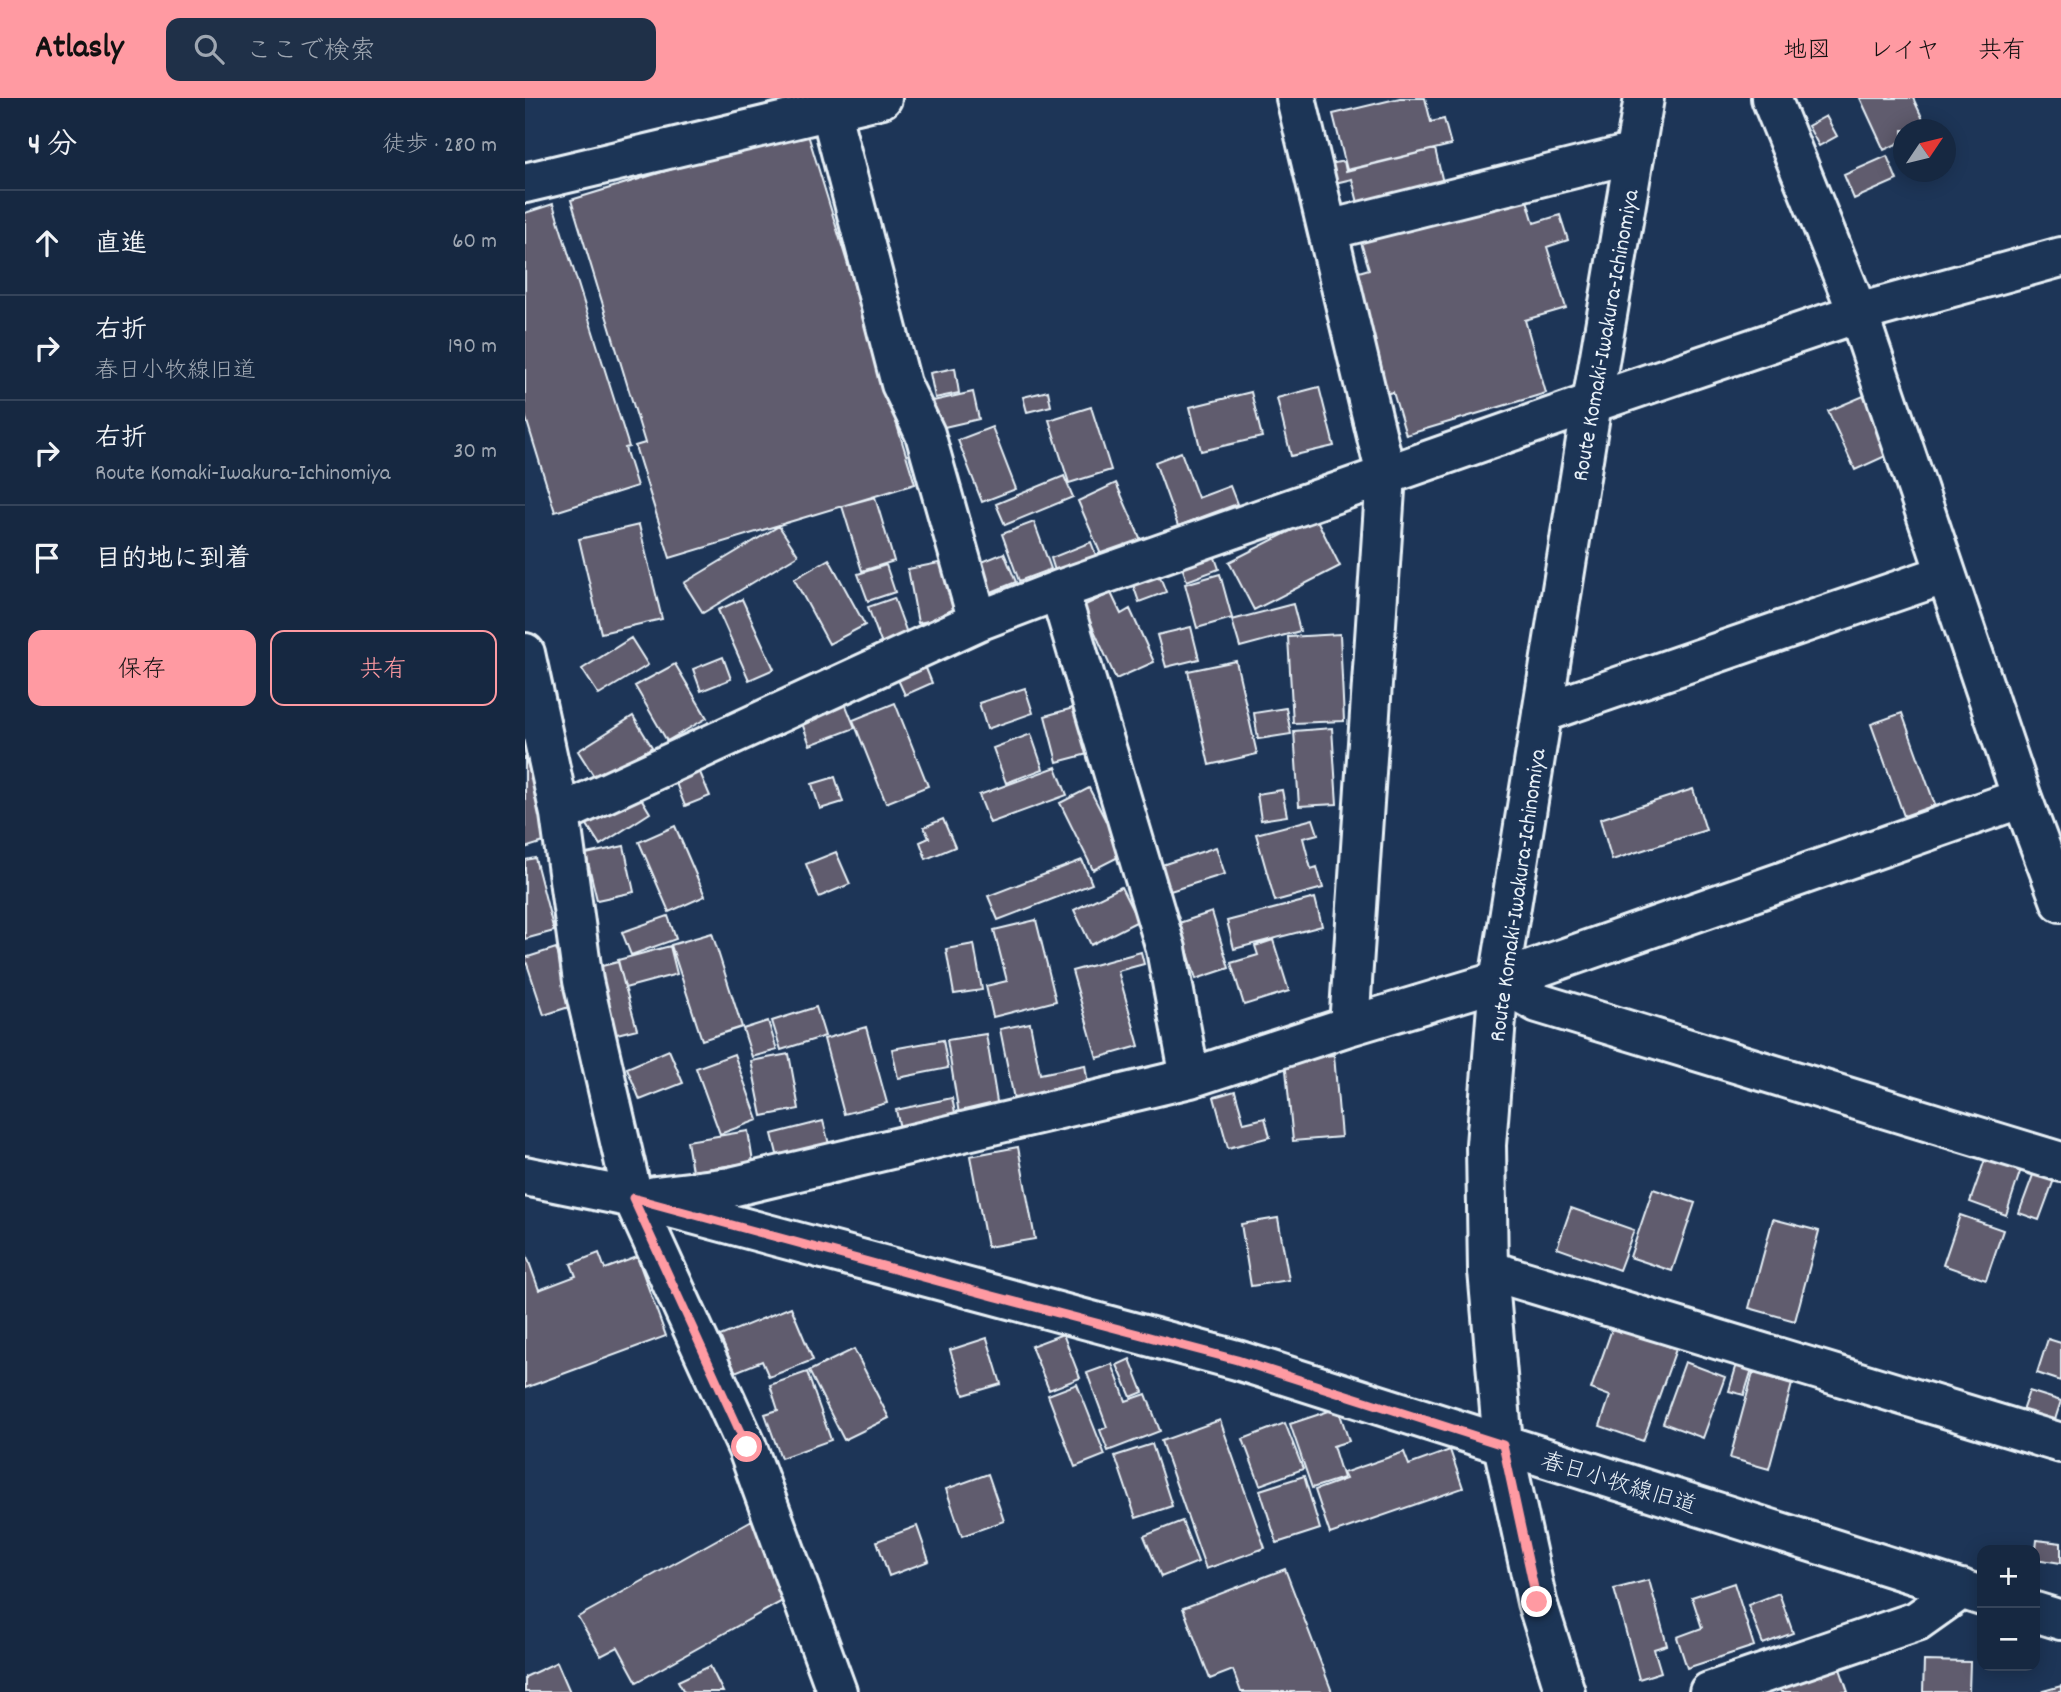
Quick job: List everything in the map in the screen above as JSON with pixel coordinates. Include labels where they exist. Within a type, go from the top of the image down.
[{"type":"street","points":[[525,183],[829,105],[882,98]]},
{"type":"street","points":[[1296,98],[1386,475],[1349,1026]]},
{"type":"street","name":"Route Komaki-Iwakura-Ichinomiya","points":[[1565,1692],[1537,1602],[1503,1445],[1488,1270],[1486,1145],[1499,981],[1644,98]]},
{"type":"street","points":[[1771,98],[1858,313],[2022,798],[2061,901]]},
{"type":"street","points":[[829,105],[901,384],[925,434],[978,621]]},
{"type":"street","points":[[1328,230],[1635,153]]},
{"type":"street","points":[[561,814],[978,621],[1059,590],[1858,313],[2061,257]]},
{"type":"street","points":[[1542,713],[1946,574]]},
{"type":"street","points":[[1059,590],[1166,949],[1191,1078]]},
{"type":"street","points":[[527,676],[561,814],[583,981],[633,1198],[747,1447],[837,1692]]},
{"type":"street","points":[[633,1198],[731,1187],[1191,1078],[1349,1026],[1499,981],[2022,798]]},
{"type":"street","points":[[1499,981],[1538,1003],[2061,1162]]},
{"type":"street","name":"春日小牧線旧道","points":[[525,1176],[633,1198],[1237,1360],[1972,1592]]},
{"type":"street","points":[[1488,1270],[2061,1443]]},
{"type":"street","points":[[1709,1692],[1917,1621],[1972,1592]]},
{"type":"street","points":[[2040,1614],[2061,1620]]},
{"type":"building","points":[[1400,98],[1425,98],[1431,122],[1444,119],[1451,145],[1347,170],[1333,114]]},
{"type":"building","points":[[1860,98],[1913,98],[1923,119],[1893,119],[1893,146],[1884,150]]},
{"type":"building","points":[[1826,116],[1837,136],[1819,146],[1808,126]]},
{"type":"building","points":[[806,128],[915,484],[670,558],[635,446],[645,443],[571,200]]},
{"type":"building","points":[[1435,149],[1443,183],[1358,203],[1352,179],[1335,183],[1330,164],[1344,161],[1346,171]]},
{"type":"building","points":[[1887,156],[1893,170],[1893,182],[1854,199],[1844,175]]},
{"type":"building","points":[[1523,187],[1534,223],[1560,215],[1568,240],[1547,247],[1566,308],[1525,320],[1546,393],[1406,435],[1393,392],[1381,395],[1345,276],[1369,269],[1359,236]]},
{"type":"building","points":[[553,204],[629,447],[625,448],[637,486],[555,512],[525,415],[525,213]]},
{"type":"building","points":[[955,368],[959,393],[935,398],[930,373]]},
{"type":"building","points":[[1319,387],[1334,446],[1291,456],[1277,398]]},
{"type":"building","points":[[1048,391],[1051,406],[1027,412],[1023,397]]},
{"type":"building","points":[[973,392],[979,419],[940,428],[933,401]]},
{"type":"building","points":[[1251,392],[1262,437],[1201,451],[1190,407]]},
{"type":"building","points":[[1866,395],[1892,453],[1855,470],[1828,411]]},
{"type":"building","points":[[1091,407],[1111,470],[1069,483],[1049,420]]},
{"type":"building","points":[[992,427],[1016,489],[982,502],[958,440]]},
{"type":"building","points":[[1181,452],[1198,498],[1230,486],[1237,504],[1178,526],[1155,462]]},
{"type":"building","points":[[1064,476],[1073,497],[1005,525],[996,504]]},
{"type":"building","points":[[1116,483],[1141,540],[1102,557],[1078,501]]},
{"type":"building","points":[[875,497],[894,561],[862,571],[842,506]]},
{"type":"building","points":[[1316,518],[1340,566],[1254,610],[1229,562]]},
{"type":"building","points":[[1034,522],[1051,569],[1019,581],[1002,534]]},
{"type":"building","points":[[639,525],[662,619],[601,633],[579,539]]},
{"type":"building","points":[[779,526],[798,555],[703,613],[684,583]]},
{"type":"building","points":[[1091,542],[1097,558],[1056,574],[1051,558]]},
{"type":"building","points":[[1213,552],[1219,569],[1187,581],[1181,564]]},
{"type":"building","points":[[1004,553],[1016,582],[984,595],[972,566]]},
{"type":"building","points":[[829,559],[865,625],[829,644],[794,579]]},
{"type":"building","points":[[944,562],[955,616],[918,623],[908,569]]},
{"type":"building","points":[[1155,564],[1166,592],[1139,602],[1129,573]]},
{"type":"building","points":[[886,565],[895,592],[868,601],[858,574]]},
{"type":"building","points":[[1220,574],[1232,618],[1197,628],[1185,584]]},
{"type":"building","points":[[1111,593],[1121,614],[1130,609],[1154,662],[1116,679],[1083,606]]},
{"type":"building","points":[[894,598],[908,636],[882,645],[868,607]]},
{"type":"building","points":[[742,599],[774,669],[749,680],[718,610]]},
{"type":"building","points":[[1293,604],[1300,631],[1240,647],[1232,620]]},
{"type":"building","points":[[1191,627],[1199,659],[1166,667],[1157,635]]},
{"type":"building","points":[[1340,634],[1344,721],[1293,723],[1288,637]]},
{"type":"building","points":[[631,638],[648,665],[599,695],[582,669]]},
{"type":"building","points":[[723,657],[731,679],[701,691],[693,669]]},
{"type":"building","points":[[923,661],[932,683],[905,695],[895,673]]},
{"type":"building","points":[[1236,661],[1257,754],[1209,765],[1188,671]]},
{"type":"building","points":[[675,664],[707,718],[667,741],[635,686]]},
{"type":"building","points":[[1025,688],[1033,713],[987,729],[979,703]]},
{"type":"building","points":[[843,698],[855,728],[810,745],[799,715]]},
{"type":"building","points":[[895,703],[928,786],[886,803],[853,720]]},
{"type":"building","points":[[1087,704],[1099,751],[1057,762],[1045,716]]},
{"type":"building","points":[[1286,708],[1291,734],[1258,739],[1254,713]]},
{"type":"building","points":[[1902,713],[1935,805],[1904,816],[1871,724]]},
{"type":"building","points":[[633,716],[652,747],[597,781],[578,751]]},
{"type":"building","points":[[1332,728],[1337,804],[1299,806],[1294,731]]},
{"type":"building","points":[[1031,734],[1043,769],[1006,783],[993,748]]},
{"type":"building","points":[[525,756],[550,840],[525,848]]},
{"type":"building","points":[[696,763],[710,796],[685,806],[672,773]]},
{"type":"building","points":[[1056,767],[1067,795],[990,823],[979,795]]},
{"type":"building","points":[[835,777],[843,802],[820,809],[812,784]]},
{"type":"building","points":[[635,788],[650,813],[600,845],[584,820]]},
{"type":"building","points":[[1089,788],[1108,825],[1113,823],[1128,852],[1093,870],[1060,803]]},
{"type":"building","points":[[1693,789],[1706,830],[1612,860],[1600,819]]},
{"type":"building","points":[[1282,790],[1287,816],[1261,820],[1257,794]]},
{"type":"building","points":[[943,819],[955,847],[926,859],[920,842],[929,838],[924,827]]},
{"type":"building","points":[[1313,819],[1318,834],[1303,838],[1311,869],[1317,867],[1323,888],[1275,901],[1256,834]]},
{"type":"building","points":[[675,826],[705,896],[669,912],[639,842]]},
{"type":"building","points":[[624,846],[634,892],[597,900],[586,854]]},
{"type":"building","points":[[1216,847],[1225,874],[1167,892],[1159,866]]},
{"type":"building","points":[[836,852],[850,884],[819,897],[806,864]]},
{"type":"building","points":[[535,858],[554,931],[525,939],[525,860]]},
{"type":"building","points":[[1082,860],[1092,884],[998,920],[988,896]]},
{"type":"building","points":[[1121,887],[1138,921],[1091,945],[1074,910]]},
{"type":"building","points":[[1315,898],[1322,926],[1234,949],[1227,921]]},
{"type":"building","points":[[1212,912],[1229,968],[1196,979],[1179,923]]},
{"type":"building","points":[[668,916],[676,939],[631,955],[622,932]]},
{"type":"building","points":[[1036,920],[1056,1001],[993,1017],[986,986],[1007,981],[994,930]]},
{"type":"building","points":[[712,933],[742,1027],[702,1040],[671,945]]},
{"type":"building","points":[[1273,940],[1289,991],[1244,1005],[1231,963],[1258,955],[1255,946]]},
{"type":"building","points":[[974,944],[982,990],[954,994],[946,949]]},
{"type":"building","points":[[670,946],[677,974],[625,988],[618,960]]},
{"type":"building","points":[[556,948],[575,1005],[544,1015],[525,958]]},
{"type":"building","points":[[1141,952],[1144,964],[1118,971],[1139,1046],[1097,1058],[1072,971]]},
{"type":"building","points":[[618,962],[637,1029],[613,1035],[594,968]]},
{"type":"building","points":[[816,1007],[825,1036],[781,1050],[772,1021]]},
{"type":"building","points":[[768,1021],[777,1050],[752,1057],[743,1029]]},
{"type":"building","points":[[1030,1023],[1040,1074],[1085,1065],[1088,1084],[1014,1099],[1000,1029]]},
{"type":"building","points":[[866,1027],[887,1103],[844,1114],[824,1039]]},
{"type":"building","points":[[986,1034],[998,1108],[959,1114],[947,1040]]},
{"type":"building","points":[[943,1040],[948,1068],[898,1078],[892,1049]]},
{"type":"building","points":[[669,1050],[683,1083],[640,1100],[627,1068]]},
{"type":"building","points":[[734,1054],[758,1120],[720,1134],[696,1068]]},
{"type":"building","points":[[789,1054],[799,1109],[762,1116],[751,1061]]},
{"type":"building","points":[[1334,1055],[1341,1137],[1293,1141],[1285,1060]]},
{"type":"building","points":[[1235,1091],[1244,1123],[1265,1118],[1270,1137],[1228,1148],[1214,1097]]},
{"type":"building","points":[[952,1098],[957,1122],[901,1133],[896,1110]]},
{"type":"building","points":[[823,1121],[829,1144],[778,1158],[772,1134]]},
{"type":"building","points":[[748,1131],[753,1162],[692,1171],[687,1141]]},
{"type":"building","points":[[1018,1147],[1035,1239],[987,1247],[970,1156]]},
{"type":"building","points":[[1988,1151],[2023,1163],[2006,1215],[1970,1202]]},
{"type":"building","points":[[2036,1167],[2056,1174],[2039,1220],[2019,1213]]},
{"type":"building","points":[[1653,1189],[1695,1203],[1672,1271],[1630,1257]]},
{"type":"building","points":[[1571,1208],[1634,1230],[1619,1270],[1557,1248]]},
{"type":"building","points":[[1960,1215],[2003,1230],[1986,1280],[1943,1265]]},
{"type":"building","points":[[1278,1218],[1289,1280],[1251,1286],[1241,1224]]},
{"type":"building","points":[[1773,1219],[1819,1231],[1795,1321],[1749,1308]]},
{"type":"building","points":[[525,1251],[539,1290],[576,1276],[571,1264],[599,1253],[605,1269],[637,1257],[666,1336],[525,1388]]},
{"type":"building","points":[[791,1307],[813,1360],[769,1377],[762,1361],[735,1372],[720,1336]]},
{"type":"building","points":[[1613,1326],[1676,1349],[1643,1441],[1600,1426],[1610,1396],[1591,1389]]},
{"type":"building","points":[[1063,1334],[1080,1378],[1049,1390],[1031,1346]]},
{"type":"building","points":[[987,1338],[1001,1384],[964,1395],[950,1350]]},
{"type":"building","points":[[2048,1339],[2061,1343],[2061,1381],[2037,1373]]},
{"type":"building","points":[[854,1349],[889,1418],[844,1440],[809,1371]]},
{"type":"building","points":[[1130,1359],[1143,1392],[1131,1397],[1117,1365]]},
{"type":"building","points":[[1685,1362],[1725,1377],[1703,1438],[1663,1423]]},
{"type":"building","points":[[1112,1364],[1126,1401],[1146,1394],[1160,1431],[1108,1451],[1100,1430],[1107,1427],[1087,1373]]},
{"type":"building","points":[[1737,1364],[1752,1369],[1744,1395],[1729,1391]]},
{"type":"building","points":[[807,1372],[831,1440],[781,1458],[765,1414],[778,1410],[770,1385]]},
{"type":"building","points":[[1753,1373],[1792,1384],[1769,1469],[1730,1458]]},
{"type":"building","points":[[1077,1384],[1105,1455],[1075,1467],[1048,1395]]},
{"type":"building","points":[[2029,1391],[2061,1401],[2053,1426],[2021,1414]]},
{"type":"building","points":[[1338,1408],[1349,1441],[1333,1446],[1343,1478],[1312,1488],[1290,1424]]},
{"type":"building","points":[[1220,1420],[1265,1548],[1206,1569],[1161,1441]]},
{"type":"building","points":[[1285,1423],[1303,1469],[1260,1485],[1243,1439]]},
{"type":"building","points":[[1152,1444],[1172,1506],[1136,1518],[1115,1456]]},
{"type":"building","points":[[1450,1450],[1463,1488],[1330,1534],[1315,1490],[1346,1479],[1343,1473],[1404,1452],[1409,1465]]},
{"type":"building","points":[[988,1474],[1004,1521],[962,1536],[946,1489]]},
{"type":"building","points":[[1304,1476],[1320,1529],[1277,1543],[1260,1490]]},
{"type":"building","points":[[752,1520],[793,1595],[637,1682],[618,1647],[601,1656],[578,1617]]},
{"type":"building","points":[[1182,1521],[1198,1562],[1161,1577],[1144,1536]]},
{"type":"building","points":[[917,1526],[929,1561],[889,1576],[877,1541]]},
{"type":"building","points":[[2037,1540],[2061,1543],[2061,1563],[2040,1560],[2040,1545],[2036,1545]]},
{"type":"building","points":[[1285,1569],[1332,1692],[1241,1692],[1233,1670],[1210,1679],[1183,1608]]},
{"type":"building","points":[[1649,1580],[1667,1645],[1654,1649],[1661,1672],[1639,1679],[1614,1589]]},
{"type":"building","points":[[1734,1583],[1754,1646],[1687,1668],[1677,1637],[1702,1628],[1692,1597]]},
{"type":"building","points":[[1779,1593],[1793,1633],[1763,1644],[1748,1605]]},
{"type":"building","points":[[1836,1657],[1848,1692],[1781,1692],[1776,1678]]},
{"type":"building","points":[[1924,1661],[1970,1662],[1969,1692],[1923,1692]]},
{"type":"building","points":[[557,1662],[570,1692],[525,1692],[525,1677]]},
{"type":"building","points":[[710,1666],[723,1692],[684,1692],[678,1681]]},
{"type":"building","points":[[2061,1686],[2061,1692],[2043,1691]]},
{"type":"route","points":[[747,1447],[633,1198],[1237,1360],[1503,1445],[1537,1602]]}]
